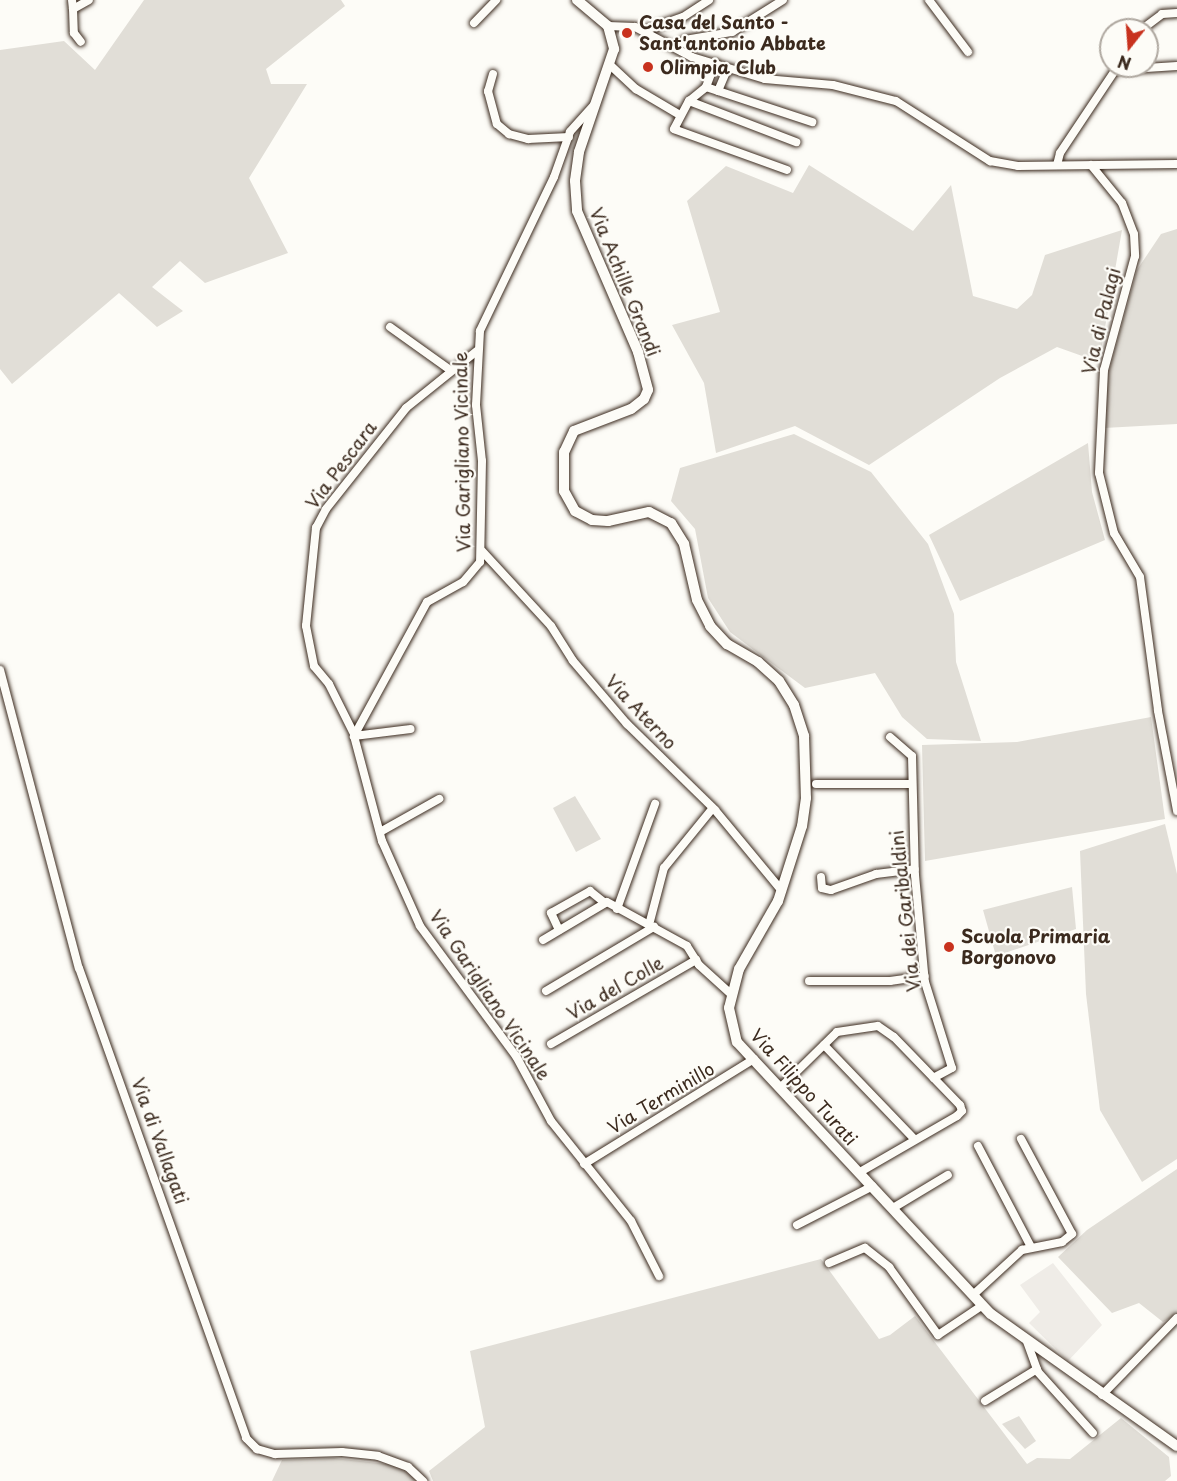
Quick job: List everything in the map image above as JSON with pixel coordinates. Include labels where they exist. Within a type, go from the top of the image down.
[{"type":"main road","points":[[577,0],[608,26]]},
{"type":"main road","name":"Via Achille Grandi","points":[[570,436],[582,425],[639,405],[648,390],[638,352],[577,211],[575,181],[579,152],[614,49],[608,26]]},
{"type":"main road","name":"Via Filippo Turati","points":[[570,436],[562,476],[572,507],[600,522],[645,512],[668,520],[684,544],[697,600],[710,626],[727,644],[773,675],[794,705],[805,741],[806,807],[782,891],[739,969],[729,1008],[737,1042],[983,1305],[1102,1395],[1177,1446]]},
{"type":"main road","name":"Via Filippo Turati","points":[[1159,1433],[1177,1456]]},
{"type":"street","points":[[81,42],[74,33],[73,4],[90,0]]},
{"type":"street","points":[[474,23],[496,0]]},
{"type":"street","points":[[643,31],[683,17],[709,0]]},
{"type":"street","points":[[676,48],[685,40],[732,32],[783,0]]},
{"type":"street","points":[[929,0],[968,52]]},
{"type":"street","points":[[1157,18],[1162,14],[1177,13]]},
{"type":"street","points":[[608,26],[643,31],[676,48],[765,79],[833,85],[896,101],[990,161],[1018,166],[1177,164]]},
{"type":"street","points":[[715,63],[706,87],[689,101],[674,129],[788,170]]},
{"type":"street","points":[[609,64],[636,89],[680,115]]},
{"type":"street","points":[[1159,67],[1177,66]]},
{"type":"street","points":[[718,91],[728,68]]},
{"type":"street","points":[[493,74],[488,91],[497,124],[509,134],[528,139],[568,138]]},
{"type":"street","points":[[1057,165],[1060,153],[1110,78]]},
{"type":"street","points":[[706,87],[812,122]]},
{"type":"street","name":"Via Garigliano Vicinale","points":[[598,100],[568,138],[554,177],[490,305],[477,351],[476,405],[482,462],[482,550],[472,572],[463,582],[435,594],[414,621],[354,735],[380,832],[420,926],[516,1056],[551,1121],[631,1221],[659,1276]]},
{"type":"street","points":[[689,101],[796,142]]},
{"type":"street","name":"Via di Palagi","points":[[1091,165],[1122,203],[1134,234],[1135,255],[1104,370],[1099,473],[1114,533],[1140,578],[1158,711],[1177,811]]},
{"type":"street","points":[[390,327],[450,370]]},
{"type":"street","name":"Via Pescara","points":[[354,735],[329,684],[314,666],[306,626],[315,533],[323,513],[406,408],[450,370],[477,351]]},
{"type":"street","name":"Via Aterno","points":[[482,550],[551,626],[573,661],[627,724],[713,808],[782,891]]},
{"type":"street","name":"Via di Vallagati","points":[[0,670],[79,968],[246,1438],[257,1449],[275,1454],[342,1452],[378,1456],[408,1467],[423,1481]]},
{"type":"street","points":[[354,735],[411,729]]},
{"type":"street","name":"Via dei Garibaldini","points":[[890,737],[912,756],[915,869],[925,976],[952,1068],[933,1078]]},
{"type":"street","points":[[816,784],[912,784]]},
{"type":"street","points":[[380,832],[439,798]]},
{"type":"street","points":[[617,909],[655,804]]},
{"type":"street","points":[[546,991],[652,926],[664,868],[713,808]]},
{"type":"street","points":[[821,878],[822,888],[831,890],[876,874],[915,869]]},
{"type":"street","points":[[559,930],[551,913],[590,891],[605,903],[687,946],[696,960],[732,995]]},
{"type":"street","points":[[543,940],[605,903]]},
{"type":"street","name":"Via del Colle","points":[[551,1044],[696,960]]},
{"type":"street","points":[[809,981],[890,981],[925,976]]},
{"type":"street","points":[[781,1087],[837,1032],[878,1026],[933,1078],[962,1111],[860,1172]]},
{"type":"street","points":[[824,1045],[914,1139]]},
{"type":"street","name":"Via Terminillo","points":[[584,1164],[754,1059]]},
{"type":"street","points":[[973,1295],[1022,1250],[1062,1242],[1072,1234],[1021,1139]]},
{"type":"street","points":[[978,1146],[1031,1247]]},
{"type":"street","points":[[893,1208],[948,1175]]},
{"type":"street","points":[[796,1225],[873,1186]]},
{"type":"street","points":[[829,1263],[865,1248],[889,1267],[938,1335],[983,1305]]},
{"type":"street","points":[[1102,1395],[1177,1318]]},
{"type":"street","points":[[1026,1339],[1037,1369],[1093,1434]]},
{"type":"street","points":[[986,1401],[1037,1369]]},
{"type":"shaded area","points":[[144,0],[341,0],[345,6],[266,69],[271,84],[307,84],[249,178],[288,253],[205,283],[180,261],[152,287],[183,311],[157,327],[119,293],[12,384],[0,369],[0,50],[64,41],[95,70]]},
{"type":"shaded area","points":[[809,165],[913,231],[951,185],[973,296],[1017,309],[1032,295],[1045,255],[1122,230],[1099,362],[1057,347],[1000,378],[869,465],[795,426],[716,453],[704,383],[672,325],[720,312],[687,201],[726,166],[793,193]]},
{"type":"shaded area","points":[[1177,229],[1177,424],[1104,428],[1108,374],[1137,270],[1161,234]]},
{"type":"shaded area","points":[[794,434],[871,472],[928,544],[954,614],[956,662],[981,741],[927,739],[902,717],[875,673],[805,688],[730,632],[708,598],[695,529],[671,501],[680,468]]},
{"type":"shaded area","points":[[1088,443],[1092,492],[1105,540],[960,601],[929,535]]},
{"type":"shaded area","points":[[1151,717],[1165,819],[925,861],[922,745],[1017,742]]},
{"type":"shaded area","points":[[575,796],[601,839],[576,852],[553,808]]},
{"type":"shaded area","points":[[1165,824],[1177,874],[1177,1159],[1142,1182],[1100,1110],[1086,994],[1080,851]]},
{"type":"shaded area","points":[[1072,887],[1076,929],[996,956],[983,910]]},
{"type":"shaded area","points":[[1177,1169],[1177,1314],[1163,1322],[1139,1303],[1112,1313],[1058,1257],[1087,1230]]},
{"type":"shaded area","points":[[821,1259],[879,1339],[890,1335],[915,1316],[1027,1464],[1037,1458],[1070,1459],[1121,1418],[1169,1457],[1171,1476],[1165,1481],[433,1481],[429,1471],[485,1427],[470,1351]]},
{"type":"shaded area","points":[[1053,1263],[1102,1325],[1068,1361],[1029,1323],[1040,1312],[1020,1285]]},
{"type":"shaded area","points":[[1019,1416],[1036,1441],[1025,1449],[1002,1424]]},
{"type":"shaded area","points":[[334,1458],[395,1465],[420,1481],[272,1481],[282,1460]]},
{"type":"place","name":"Casa del Santo - Sant'antonio Abbate","points":[[627,33]]},
{"type":"place","name":"Olimpia Club","points":[[648,67]]},
{"type":"place","name":"Scuola Primaria Borgonovo","points":[[949,947]]}]
